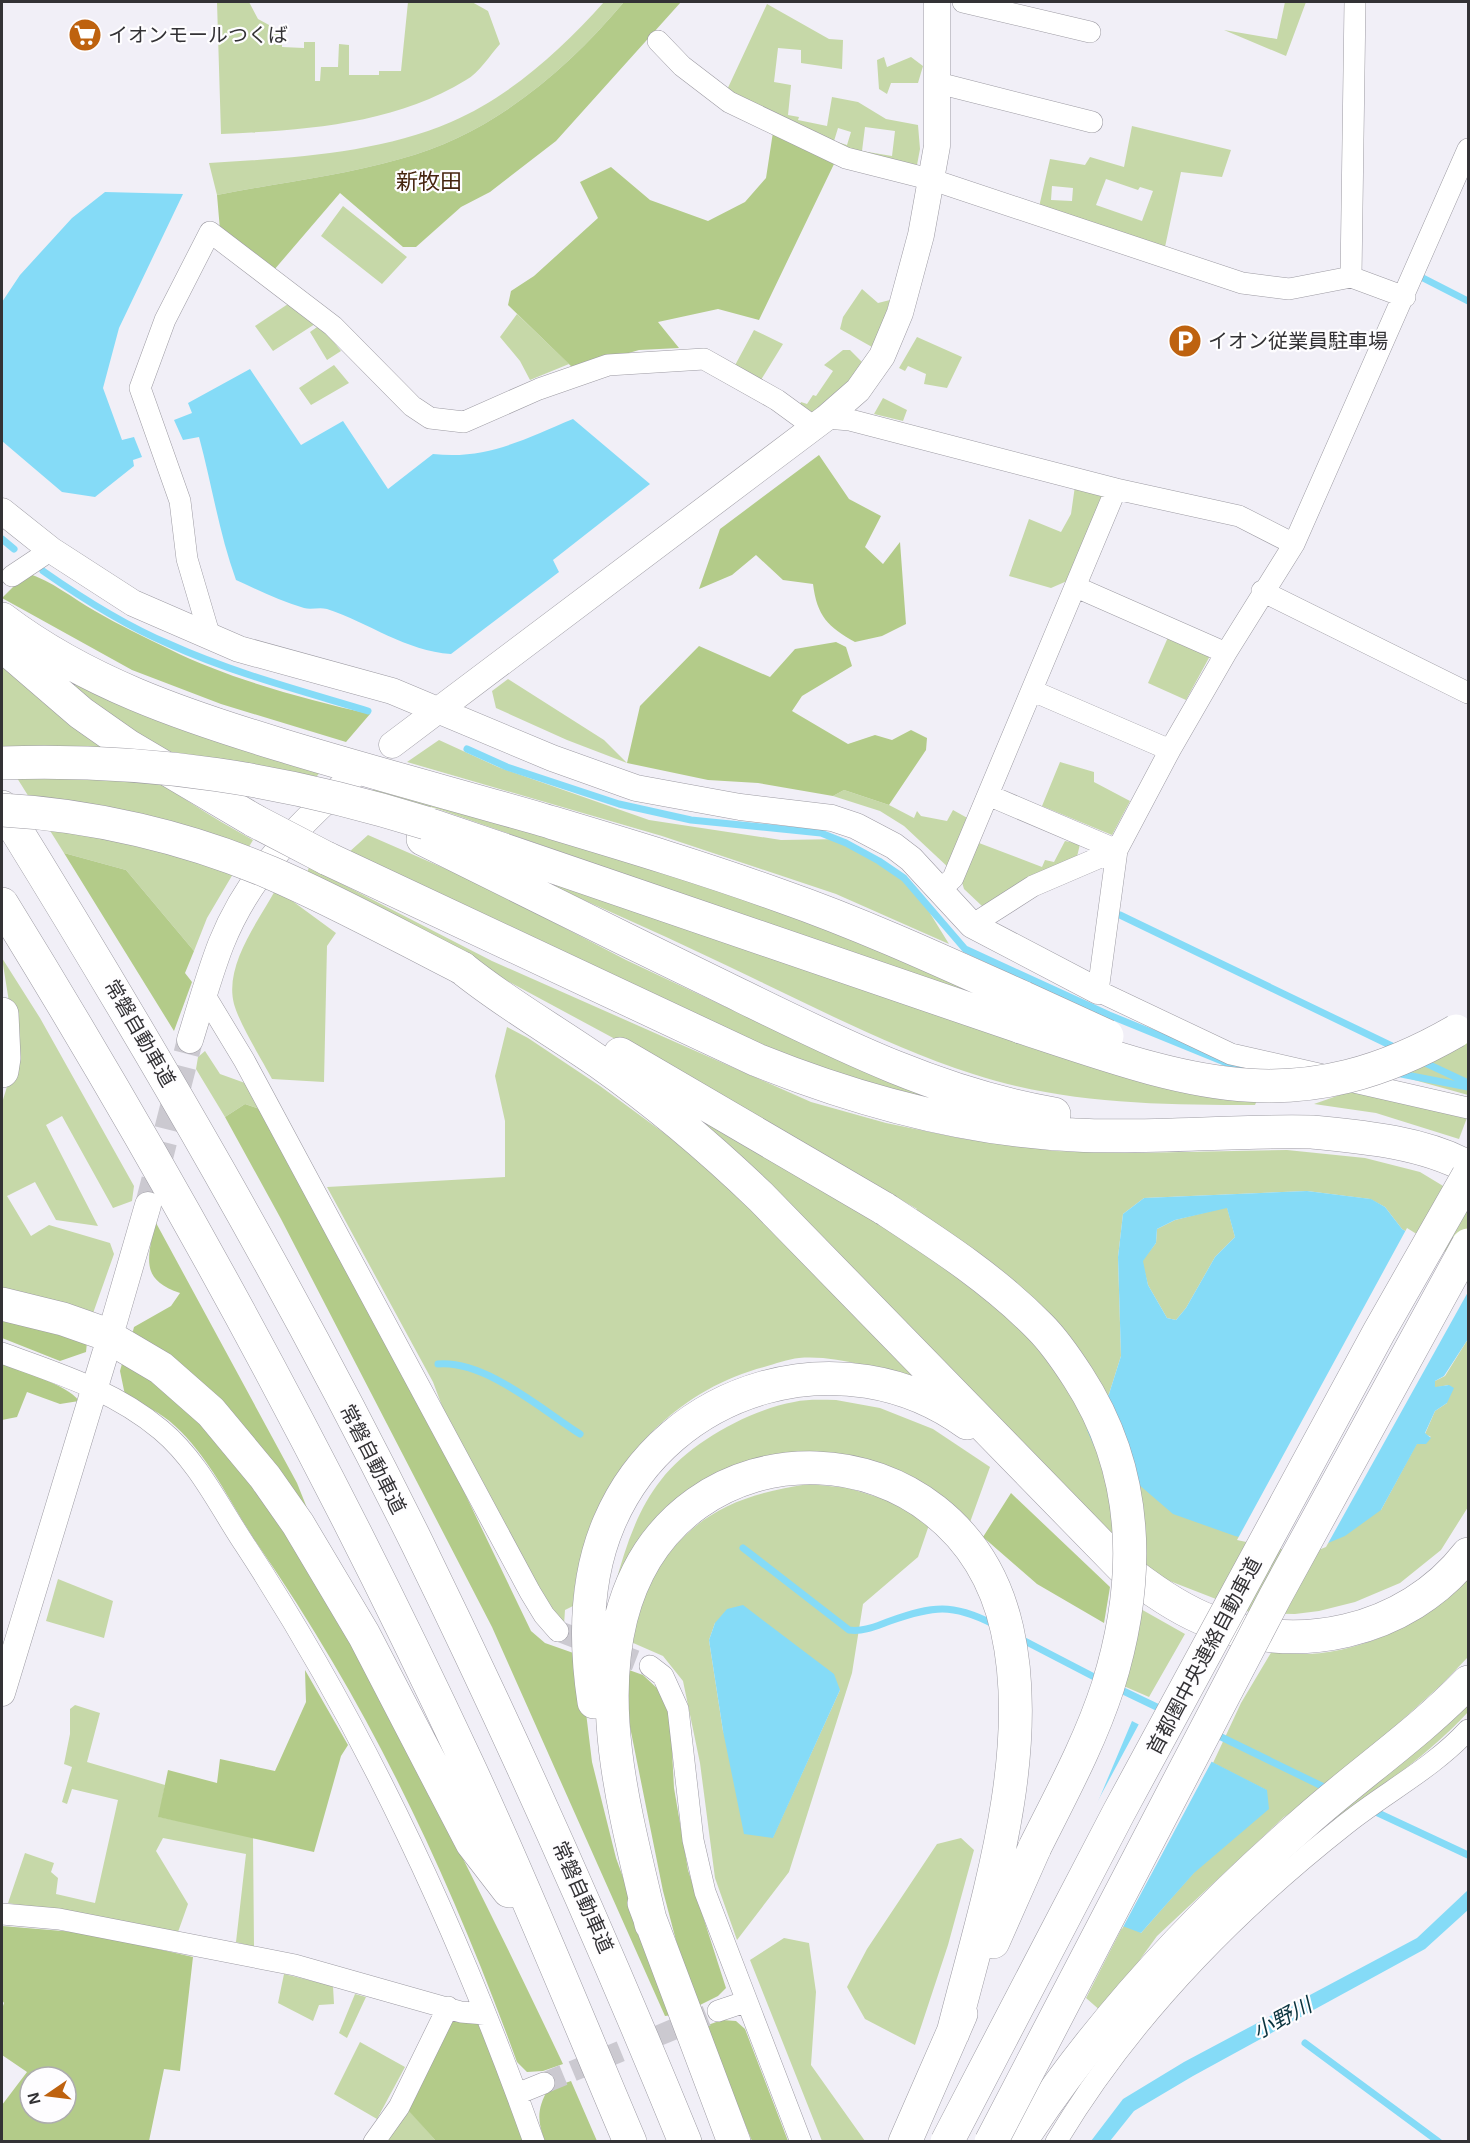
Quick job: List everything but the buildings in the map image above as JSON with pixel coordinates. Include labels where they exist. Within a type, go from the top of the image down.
[{"type":"highway","points":[[2,619],[19,632],[89,673],[134,696],[176,712],[339,763],[679,861],[782,896],[900,942],[1022,1012],[1124,1060],[1216,1083],[1273,1087],[1303,1085],[1358,1074],[1411,1055],[1462,1026]]},
{"type":"highway","points":[[2,645],[81,713],[128,747],[255,821],[326,858],[757,1060],[847,1093],[940,1118],[1032,1132],[1118,1137],[1212,1132],[1312,1132],[1347,1136],[1425,1151],[1468,1167]]},
{"type":"highway","points":[[2,763],[54,762],[166,767],[288,786],[425,831],[1022,1012]]},
{"type":"highway","points":[[2,809],[95,822],[137,831],[228,858],[271,873],[462,968],[496,996],[559,1026],[885,1209],[987,1279],[1042,1329],[1063,1354],[1097,1410],[1109,1438],[1126,1499],[1130,1534],[1128,1598],[1107,1688],[1090,1732],[905,2142]]},
{"type":"highway","name":"常磐自動車道","points":[[2,809],[95,956],[188,1116],[304,1326],[415,1540],[512,1740],[593,1920],[685,2142]]},
{"type":"highway","points":[[425,831],[838,1044],[935,1083],[1025,1109],[1072,1117],[1170,1123],[1212,1132]]},
{"type":"highway","points":[[2,904],[146,1142],[268,1363],[372,1565],[468,1765],[630,2142]]},
{"type":"highway","points":[[2,1014],[4,1058],[2,1071]]},
{"type":"highway","points":[[559,1026],[705,1143],[761,1197],[1121,1566],[1149,1588],[1202,1618],[1252,1634],[1314,1636],[1343,1632],[1397,1613],[1421,1599],[1444,1581],[1468,1554]]},
{"type":"highway","name":"首都圏中央連絡自動車道","points":[[946,2142],[1092,1863],[1362,1362],[1468,1176]]},
{"type":"highway","name":"首都圏中央連絡自動車道","points":[[991,2142],[1275,1597],[1468,1245]]},
{"type":"highway","points":[[2,1304],[63,1319],[100,1332],[132,1349],[185,1388],[234,1438],[298,1524],[364,1635],[472,1842],[540,1930]]},
{"type":"highway","points":[[734,2142],[632,1870],[608,1780],[592,1691],[589,1607],[600,1547],[609,1522],[622,1497],[654,1454],[694,1418],[743,1393],[787,1381],[824,1378],[881,1385],[931,1403],[960,1417],[1023,1466]]},
{"type":"highway","points":[[651,1924],[624,1796],[611,1700],[612,1671],[622,1616],[641,1567],[656,1542],[690,1509],[715,1494],[765,1473],[790,1468],[817,1468],[870,1476],[898,1486],[924,1501],[943,1516],[978,1558],[991,1582],[1007,1628],[1013,1659],[1014,1697],[1009,1785],[991,1886],[953,2033]]},
{"type":"highway","points":[[1020,2142],[1090,2043],[1161,1959],[1255,1866],[1308,1818],[1411,1736],[1468,1682]]},
{"type":"street","points":[[392,745],[820,423],[844,404],[871,375],[891,336],[921,235],[933,180],[937,146],[937,2]]},
{"type":"street","points":[[963,2],[1090,32]]},
{"type":"street","points":[[1351,277],[1355,2]]},
{"type":"street","points":[[658,41],[682,66],[729,102],[846,158],[933,180],[1242,283],[1289,289],[1351,277],[1405,297]]},
{"type":"street","points":[[938,83],[1092,122]]},
{"type":"street","points":[[1098,991],[1117,850],[1170,750],[1226,653],[1262,591],[1294,544],[1405,297],[1468,149]]},
{"type":"street","points":[[210,637],[187,559],[180,501],[140,388],[165,320],[210,232],[333,326],[412,406],[430,418],[464,422],[539,389],[608,365],[704,359],[820,423],[850,420],[1116,489],[1239,516],[1294,544]]},
{"type":"street","points":[[939,891],[953,878],[1116,489]]},
{"type":"street","points":[[2,511],[51,550],[133,603],[239,649],[392,691],[552,758],[636,788],[729,805],[832,818],[856,826],[894,846],[911,860],[972,925],[1098,991],[1231,1054],[1468,1108]]},
{"type":"street","points":[[12,576],[51,550]]},
{"type":"street","points":[[1076,587],[1226,653]]},
{"type":"street","points":[[1262,591],[1468,693]]},
{"type":"street","points":[[1033,691],[1170,750]]},
{"type":"street","points":[[190,1040],[222,943],[249,889],[273,855],[300,825],[350,779]]},
{"type":"street","points":[[988,795],[1117,850]]},
{"type":"street","points":[[972,925],[1033,886],[1117,850]]},
{"type":"street","points":[[204,994],[244,1060],[530,1592],[544,1616],[558,1631]]},
{"type":"street","points":[[114,1322],[148,1205]]},
{"type":"street","points":[[2,1353],[96,1387],[160,1429],[179,1446],[200,1472],[299,1627],[414,1849],[485,2014],[534,2142]]},
{"type":"street","points":[[2,1693],[105,1354]]},
{"type":"street","points":[[650,1666],[663,1676],[678,1709],[693,1840],[705,1892],[745,2002],[801,2142]]},
{"type":"street","points":[[1056,2142],[1116,2051],[1167,1990],[1222,1934],[1282,1877],[1348,1822],[1408,1782],[1468,1730]]},
{"type":"street","points":[[2,1914],[59,1919],[295,1965],[461,2012],[485,2014]]},
{"type":"street","points":[[718,2011],[745,2002]]},
{"type":"street","points":[[374,2142],[399,2107],[448,2007]]},
{"type":"street","points":[[517,2094],[544,2083]]},
{"type":"green space","points":[[217,2],[249,2],[258,19],[282,32],[282,47],[304,48],[304,42],[315,42],[315,81],[320,81],[321,67],[338,67],[339,44],[349,45],[349,75],[379,75],[379,71],[401,71],[408,2],[472,2],[488,11],[500,44],[471,77],[438,95],[409,107],[378,116],[316,127],[221,134]]},
{"type":"green space","points":[[604,2],[624,2],[577,53],[551,76],[524,98],[465,134],[433,148],[378,165],[217,195],[209,163],[332,153],[363,148],[423,133],[451,122],[494,99],[534,70]]},
{"type":"green space","points":[[624,2],[681,2],[556,141],[490,192],[461,207],[416,247],[403,247],[340,193],[274,270],[220,230],[217,195],[378,165],[433,148],[465,134],[524,98],[551,76],[577,53]]},
{"type":"green space","points":[[1285,2],[1306,2],[1286,56],[1224,30],[1277,39]]},
{"type":"green space","points":[[767,4],[829,39],[843,40],[842,69],[801,63],[801,50],[778,48],[774,82],[791,85],[788,115],[799,117],[798,120],[827,126],[832,97],[858,102],[886,119],[918,125],[920,149],[917,165],[857,154],[822,135],[726,92]],"holes":[[[865,127],[895,131],[892,156],[862,151]],[[838,128],[851,132],[847,145],[834,141]]]},
{"type":"green space","points":[[884,57],[887,67],[911,57],[923,66],[918,83],[891,83],[887,94],[879,89],[877,60]]},
{"type":"green space","points":[[1132,126],[1231,150],[1222,177],[1181,172],[1165,247],[1039,207],[1050,159],[1085,165],[1090,157],[1124,167]],"holes":[[[1106,179],[1138,190],[1140,187],[1153,191],[1142,221],[1096,205]],[[1052,186],[1073,188],[1072,201],[1051,200]]]},
{"type":"green space","points":[[773,132],[834,164],[759,320],[718,309],[658,322],[679,348],[639,350],[574,369],[508,305],[511,291],[534,276],[598,218],[580,182],[611,167],[650,200],[708,221],[745,202],[766,178]]},
{"type":"green space","points":[[343,206],[407,257],[382,284],[321,236]]},
{"type":"green space","points":[[862,289],[878,303],[890,300],[881,330],[872,347],[840,329],[843,317]]},
{"type":"green space","points":[[288,304],[315,324],[273,351],[255,326]]},
{"type":"green space","points":[[517,314],[569,364],[530,380],[520,361],[500,337]]},
{"type":"green space","points":[[320,325],[341,351],[327,360],[310,332]]},
{"type":"green space","points":[[754,330],[783,344],[759,383],[733,369]]},
{"type":"green space","points":[[917,337],[962,357],[947,388],[924,384],[926,374],[908,366],[905,371],[899,368]]},
{"type":"green space","points":[[843,350],[850,350],[865,365],[847,388],[810,417],[798,409],[801,402],[807,404],[813,395],[816,396],[833,371],[824,365]]},
{"type":"green space","points":[[334,365],[349,383],[311,405],[299,388]]},
{"type":"green space","points":[[883,398],[907,410],[903,421],[874,414]]},
{"type":"green space","points":[[819,455],[849,499],[881,516],[865,547],[883,564],[900,542],[906,624],[882,636],[855,642],[846,637],[825,619],[817,604],[813,584],[783,580],[756,555],[732,575],[699,589],[720,529]]},
{"type":"green space","points":[[1075,486],[1105,495],[1067,581],[1051,588],[1009,576],[1029,519],[1061,532],[1071,514]]},
{"type":"green space","points":[[27,573],[53,585],[122,626],[216,670],[319,702],[370,714],[346,742],[221,704],[132,670],[2,598]]},
{"type":"green space","points":[[1169,635],[1211,654],[1186,700],[1148,683]]},
{"type":"green space","points":[[836,642],[846,647],[852,666],[802,696],[792,711],[848,744],[875,735],[892,740],[911,730],[927,738],[926,750],[889,805],[844,790],[833,796],[758,783],[708,780],[627,763],[640,706],[699,646],[770,677],[795,649]]},
{"type":"green space","points":[[37,658],[326,766],[316,777],[243,762],[165,751],[112,717]]},
{"type":"green space","points":[[2,659],[61,709],[154,779],[253,840],[207,918],[194,951],[126,870],[64,853],[2,754]]},
{"type":"green space","points":[[508,679],[604,740],[627,763],[567,740],[496,708],[492,691]]},
{"type":"green space","points":[[439,740],[498,767],[649,820],[781,840],[845,839],[884,862],[920,897],[949,944],[836,894],[662,836],[407,762]]},
{"type":"green space","points":[[1060,762],[1094,772],[1094,782],[1130,801],[1112,835],[1042,806]]},
{"type":"green space","points":[[377,784],[440,801],[859,936],[1020,1012],[438,809],[372,792]]},
{"type":"green space","points":[[844,790],[889,805],[914,818],[917,811],[921,816],[947,821],[953,810],[971,820],[950,869],[904,826],[880,811],[833,796]]},
{"type":"green space","points":[[368,835],[478,883],[626,960],[798,1041],[954,1099],[925,1102],[822,1072],[348,853]]},
{"type":"green space","points":[[1065,841],[1080,844],[1076,861],[982,906],[964,889],[961,879],[979,843],[1042,867],[1045,860],[1054,862]]},
{"type":"green space","points":[[64,853],[126,870],[194,951],[185,973],[192,982],[174,1031]]},
{"type":"green space","points":[[309,867],[492,961],[811,1102],[886,1123],[964,1139],[1055,1151],[1133,1153],[1287,1150],[1365,1158],[1420,1172],[1468,1201],[1468,1269],[1402,1229],[1385,1207],[1370,1199],[1307,1191],[1144,1198],[1123,1214],[1118,1257],[1121,1356],[1109,1394],[1087,1430],[1381,1510],[1417,1443],[1431,1437],[1425,1434],[1435,1411],[1447,1403],[1448,1385],[1434,1388],[1435,1381],[1445,1376],[1468,1339],[1468,1507],[1441,1550],[1400,1583],[1355,1602],[1319,1611],[1295,1614],[1252,1613],[1162,1578],[1145,1567],[639,1082],[899,1232],[917,1209],[745,1109],[307,873]]},
{"type":"green space","points":[[518,872],[1258,1098],[1255,1105],[1112,1101],[1042,1092],[973,1074],[864,1031],[668,938]]},
{"type":"green space","points":[[276,889],[336,933],[327,946],[324,1082],[272,1079],[234,1004],[232,989],[238,959],[244,944]]},
{"type":"green space","points":[[2,958],[40,1018],[134,1186],[132,1201],[113,1208],[62,1116],[46,1125],[98,1226],[56,1220],[35,1182],[7,1196],[31,1236],[49,1225],[110,1243],[114,1254],[91,1319],[2,1293],[2,1103],[9,1080],[9,1002]]},
{"type":"green space","points":[[507,1027],[528,1038],[600,1086],[683,1147],[742,1196],[915,1378],[843,1361],[799,1358],[786,1360],[725,1381],[690,1401],[658,1426],[631,1456],[608,1489],[591,1526],[579,1565],[573,1606],[565,1610],[564,1625],[561,1626],[456,1443],[433,1382],[327,1187],[505,1177],[505,1121],[495,1076]]},
{"type":"green space","points":[[1468,1036],[1468,1095],[1400,1076]]},
{"type":"green space","points":[[205,1051],[220,1074],[245,1083],[260,1109],[245,1104],[225,1117],[196,1069],[198,1057]]},
{"type":"green space","points":[[1354,1090],[1468,1115],[1459,1139],[1376,1113],[1314,1104]]},
{"type":"green space","points":[[245,1104],[260,1109],[444,1450],[531,1631],[545,1643],[579,1655],[592,1762],[616,1858],[673,2015],[665,2016],[492,1627],[281,1219],[225,1117]]},
{"type":"green space","points":[[1227,1207],[1235,1237],[1215,1257],[1186,1308],[1176,1320],[1167,1318],[1148,1285],[1142,1261],[1156,1243],[1157,1229],[1175,1220]]},
{"type":"green space","points":[[155,1221],[297,1483],[321,1543],[132,1335],[134,1327],[171,1306],[180,1293],[158,1281],[152,1274],[149,1256]]},
{"type":"green space","points":[[2,1319],[87,1342],[86,1352],[60,1361],[2,1338]]},
{"type":"green space","points":[[123,1360],[167,1392],[208,1432],[246,1476],[312,1576],[439,1810],[563,2064],[543,2071],[527,2072],[517,2062],[464,1925],[435,1859],[372,1731],[299,1607],[199,1453],[170,1421],[125,1395],[120,1371]]},
{"type":"green space","points":[[2,1364],[55,1384],[79,1401],[60,1404],[27,1392],[17,1417],[2,1420]]},
{"type":"green space","points":[[836,1400],[880,1408],[933,1429],[990,1467],[969,1525],[930,1490],[888,1467],[865,1460],[816,1454],[766,1458],[742,1463],[719,1472],[685,1493],[651,1529],[615,1585],[628,1544],[645,1504],[661,1480],[687,1453],[721,1430],[758,1412],[799,1401]]},
{"type":"green space","points":[[809,1484],[848,1488],[893,1502],[929,1525],[918,1557],[863,1604],[852,1673],[789,1872],[737,1940],[715,1878],[700,1763],[683,1681],[663,1656],[631,1642],[645,1591],[663,1561],[679,1542],[715,1513],[735,1503],[782,1489]],"holes":[[[715,1623],[840,1690],[773,1837],[723,1731],[709,1640]]]},
{"type":"green space","points":[[1011,1493],[1110,1587],[1104,1623],[1037,1584],[983,1537]]},
{"type":"green space","points":[[1468,1578],[1468,1657],[1442,1684],[1319,1795],[1284,1817],[1157,1936],[1102,2012],[1086,1998],[1125,1922],[1141,1933],[1266,1790],[1213,1763],[1241,1703],[1272,1651],[1309,1654],[1330,1652],[1374,1640],[1417,1620],[1453,1593]]},
{"type":"green space","points":[[58,1579],[113,1601],[104,1638],[46,1621]]},
{"type":"green space","points":[[1139,1608],[1185,1634],[1149,1697],[1119,1684]]},
{"type":"green space","points":[[305,1670],[348,1745],[341,1756],[314,1852],[158,1817],[168,1770],[217,1783],[220,1759],[275,1771],[306,1702]]},
{"type":"green space","points":[[629,1670],[643,1675],[660,1691],[670,1712],[674,1788],[688,1870],[726,1988],[718,1996],[700,2005],[688,1986],[663,1891],[626,1707]]},
{"type":"green space","points":[[1468,1699],[1468,1712],[1432,1747],[1393,1778],[1312,1835]]},
{"type":"green space","points":[[75,1705],[100,1713],[87,1762],[165,1785],[159,1817],[253,1836],[254,1947],[236,1942],[246,1854],[163,1838],[156,1851],[188,1904],[178,1932],[8,1903],[25,1853],[54,1863],[51,1872],[58,1878],[56,1894],[95,1903],[118,1800],[72,1789],[67,1804],[62,1802],[72,1767],[64,1764],[70,1734],[70,1709]]},
{"type":"green space","points":[[961,1838],[974,1850],[948,1945],[915,2045],[865,2019],[847,1987],[867,1949],[937,1844]]},
{"type":"green space","points":[[2,1926],[87,1933],[193,1957],[180,2071],[164,2069],[149,2141],[2,2141],[2,2105],[18,2084],[18,2125],[78,2125],[78,2065],[18,2066],[2,2055],[4,2003],[2,2000]]},
{"type":"green space","points":[[784,1938],[809,1943],[816,1992],[811,2065],[865,2141],[822,2141],[820,2136],[750,1960]]},
{"type":"green space","points":[[284,1974],[333,1986],[334,2004],[319,2005],[313,2021],[278,2003]]},
{"type":"green space","points":[[355,1994],[366,1997],[347,2038],[339,2033]]},
{"type":"green space","points":[[452,2017],[476,2017],[524,2141],[436,2141],[408,2110]]},
{"type":"green space","points":[[722,2020],[736,2021],[745,2029],[788,2141],[752,2141],[705,2026]]},
{"type":"green space","points":[[360,2042],[405,2067],[377,2119],[334,2094]]},
{"type":"green space","points":[[571,2081],[597,2141],[545,2141],[539,2115],[544,2096],[548,2089]]},
{"type":"green space","points":[[408,2109],[436,2141],[387,2142]]},
{"type":"water","points":[[105,192],[183,194],[119,328],[103,388],[122,440],[134,437],[142,457],[133,460],[134,466],[95,497],[62,492],[2,441],[2,302],[20,275],[72,218]]},
{"type":"water","points":[[250,369],[301,445],[343,421],[388,489],[433,454],[453,455],[489,451],[573,419],[650,484],[553,560],[559,572],[451,654],[419,648],[327,609],[307,609],[236,580],[220,527],[199,437],[183,440],[174,420],[192,413],[188,403]]},
{"type":"water","points":[[1307,1191],[1371,1199],[1385,1207],[1402,1229],[1468,1269],[1468,1339],[1444,1376],[1435,1381],[1435,1387],[1449,1385],[1454,1388],[1447,1403],[1435,1411],[1425,1433],[1431,1438],[1426,1444],[1417,1444],[1381,1510],[1345,1536],[1316,1548],[1279,1546],[1235,1536],[1173,1514],[1094,1446],[1087,1430],[1109,1394],[1121,1356],[1118,1257],[1123,1214],[1144,1198]],"holes":[[[1227,1208],[1235,1237],[1215,1257],[1186,1308],[1176,1320],[1167,1318],[1148,1285],[1143,1261],[1156,1243],[1157,1229],[1175,1220]]]},
{"type":"water","points":[[743,1605],[834,1674],[840,1690],[773,1838],[744,1834],[723,1731],[709,1640],[715,1623],[727,1609]]},
{"type":"water","points":[[1132,1721],[1267,1790],[1269,1809],[1194,1873],[1141,1933],[1056,1901]]},
{"type":"water","name":"小野川","points":[[1468,1890],[1468,1910],[1425,1949],[1193,2076],[1134,2111],[1110,2141],[1091,2141],[1123,2099],[1184,2062],[1417,1938]]},
{"type":"pier","points":[[1407,1228],[1468,1266],[1468,1292],[1326,1547],[1316,1551],[1279,1549],[1237,1540]]},
{"type":"pier","points":[[1140,1722],[1213,1759],[1122,1929],[1053,1901],[1086,1823]]},
{"type":"waterway","points":[[1423,278],[1468,301]]},
{"type":"waterway","points":[[2,539],[14,549]]},
{"type":"waterway","points":[[43,571],[104,611],[169,644],[243,673],[368,711]]},
{"type":"waterway","points":[[467,749],[507,767],[619,804],[691,820],[821,833],[846,843],[904,878],[965,949],[1109,1015],[1239,1068]]},
{"type":"waterway","points":[[1120,915],[1396,1048]]},
{"type":"waterway","points":[[1419,1060],[1468,1083]]},
{"type":"waterway","points":[[1396,1073],[1468,1087]]},
{"type":"waterway","points":[[438,1364],[456,1365],[493,1378],[512,1388],[580,1434]]},
{"type":"waterway","points":[[743,1548],[849,1630],[875,1627],[918,1612],[942,1609],[966,1613],[993,1624]]},
{"type":"waterway","points":[[1019,1638],[1100,1680]]},
{"type":"waterway","points":[[1115,1687],[1165,1711]]},
{"type":"waterway","points":[[1213,1733],[1330,1790]]},
{"type":"waterway","points":[[1378,1813],[1468,1855]]},
{"type":"waterway","points":[[1305,2043],[1439,2142]]},
{"type":"tunnel","points":[[148,1205],[190,1040]]},
{"type":"tunnel","points":[[558,1631],[650,1666]]},
{"type":"tunnel","points":[[544,2083],[718,2011]]},
{"type":"place","name":"イオンモールつくば","points":[[85,35]]},
{"type":"place","name":"イオン従業員駐車場","points":[[1185,341]]},
{"type":"district","name":"新牧田","points":[[429,181]]}]
